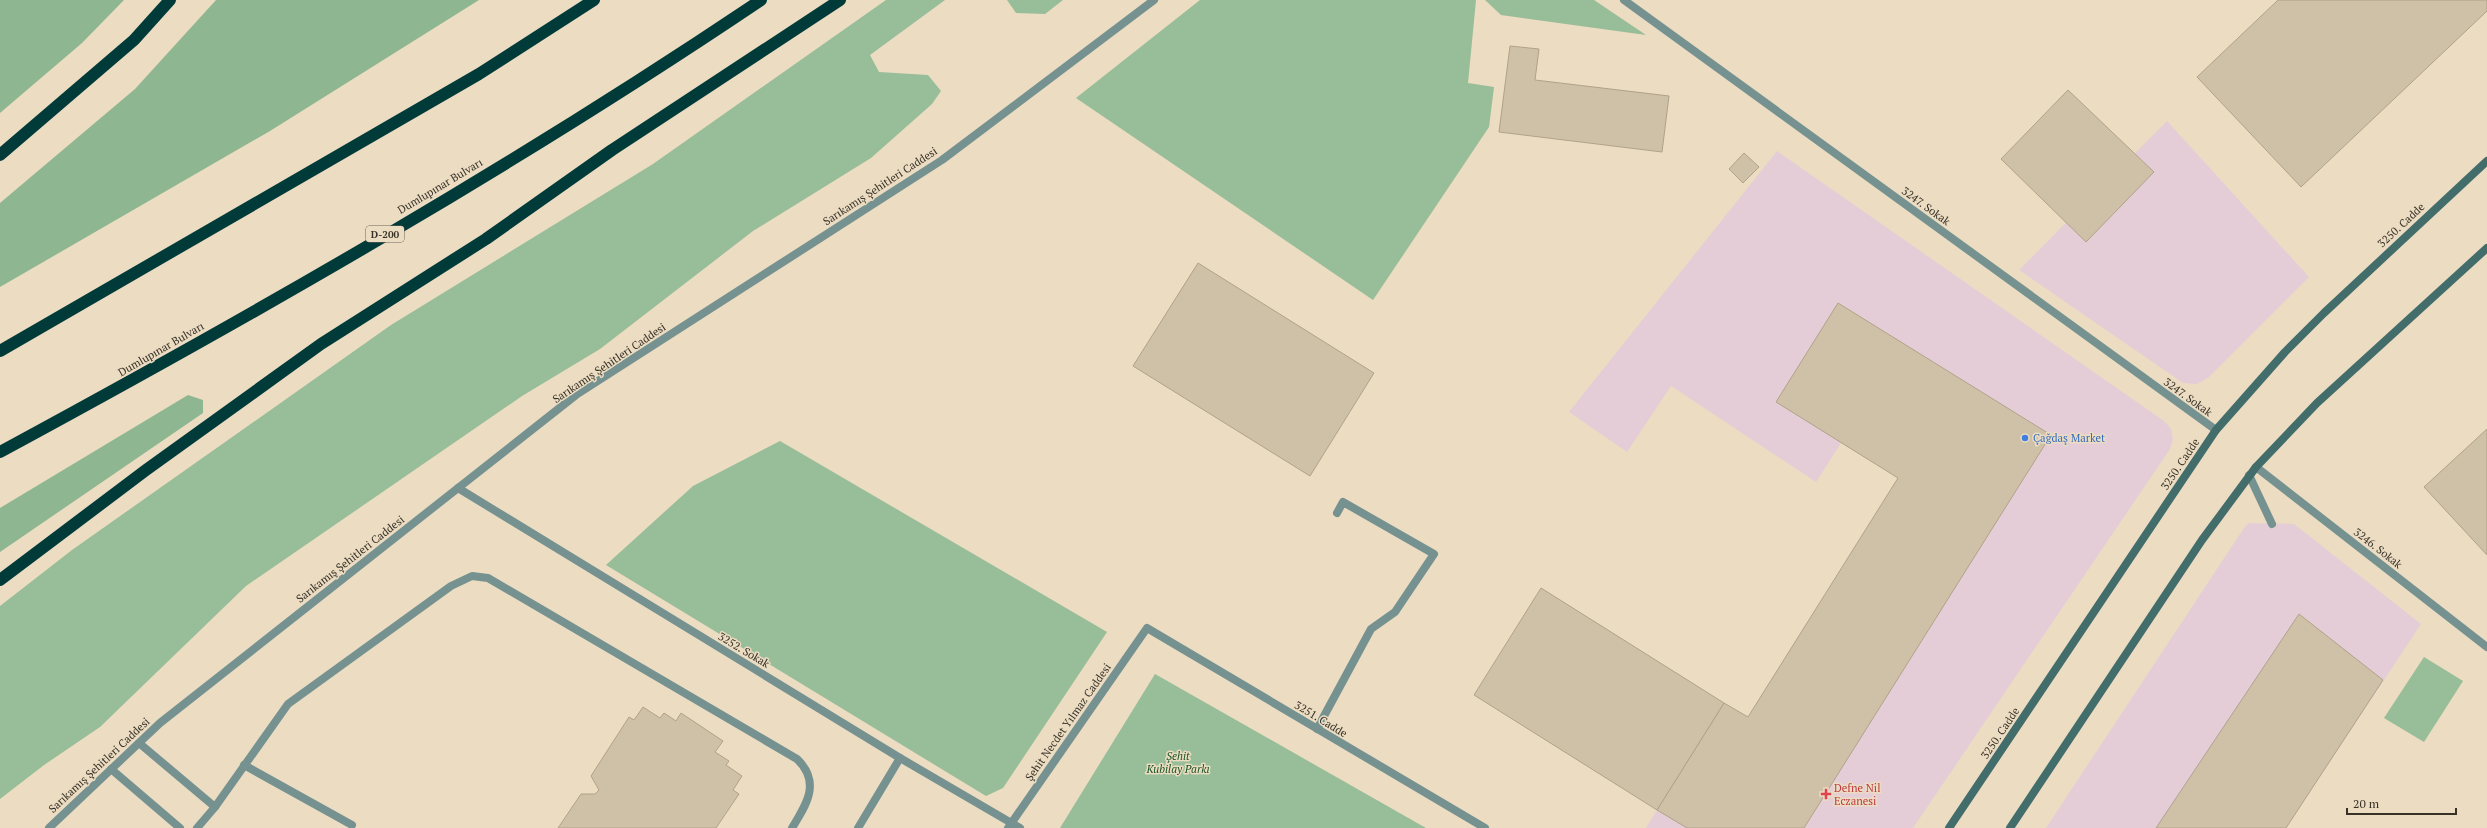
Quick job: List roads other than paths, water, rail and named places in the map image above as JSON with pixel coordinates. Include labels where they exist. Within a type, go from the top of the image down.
[{"type":"highway","points":[[0,155],[134,40],[170,0]]},
{"type":"highway","points":[[0,351],[479,74],[594,0]]},
{"type":"highway","name":"Dumlupınar Bulvarı","points":[[0,452],[110,393],[313,277],[499,166],[690,48],[761,0]]},
{"type":"highway","points":[[0,580],[146,470],[320,344],[486,239],[612,150],[840,0]]},
{"type":"street","name":"Sarıkamış Şehitleri Caddesi","points":[[49,828],[160,723],[576,395],[942,160],[1154,0]]},
{"type":"street","name":"3247. Sokak","points":[[1624,0],[2216,430]]},
{"type":"street","name":"3250. Cadde","points":[[1950,828],[2216,430],[2285,352],[2372,267],[2487,161]]},
{"type":"street","points":[[2010,828],[2202,540],[2249,475],[2317,402],[2487,248]]},
{"type":"street","name":"3246. Sokak","points":[[2256,467],[2487,646]]},
{"type":"street","points":[[2249,475],[2272,524]]},
{"type":"street","name":"3252. Sokak","points":[[458,488],[1010,825],[1020,828]]},
{"type":"street","points":[[1317,728],[1371,629],[1395,612],[1434,554],[1343,502],[1337,513]]},
{"type":"street","points":[[197,828],[215,807],[288,704],[451,586],[472,576],[488,578],[797,759],[808,769],[810,790],[804,809],[792,828]]},
{"type":"street","name":"3251. Cadde","points":[[1147,628],[1485,828]]},
{"type":"street","name":"Şehit Necdet Yılmaz Caddesi","points":[[1010,825],[1147,628]]},
{"type":"street","points":[[139,743],[215,807]]},
{"type":"street","points":[[858,828],[900,758]]},
{"type":"street","points":[[244,765],[352,825]]},
{"type":"street","points":[[111,769],[180,828]]},
{"type":"place","name":"Çağdaş Market","points":[[2025,438]]},
{"type":"place","name":"Defne Nil Eczanesi","points":[[1826,794]]},
{"type":"park label","name":"Şehit Kubilay Parkı","points":[[1178,762]]}]
